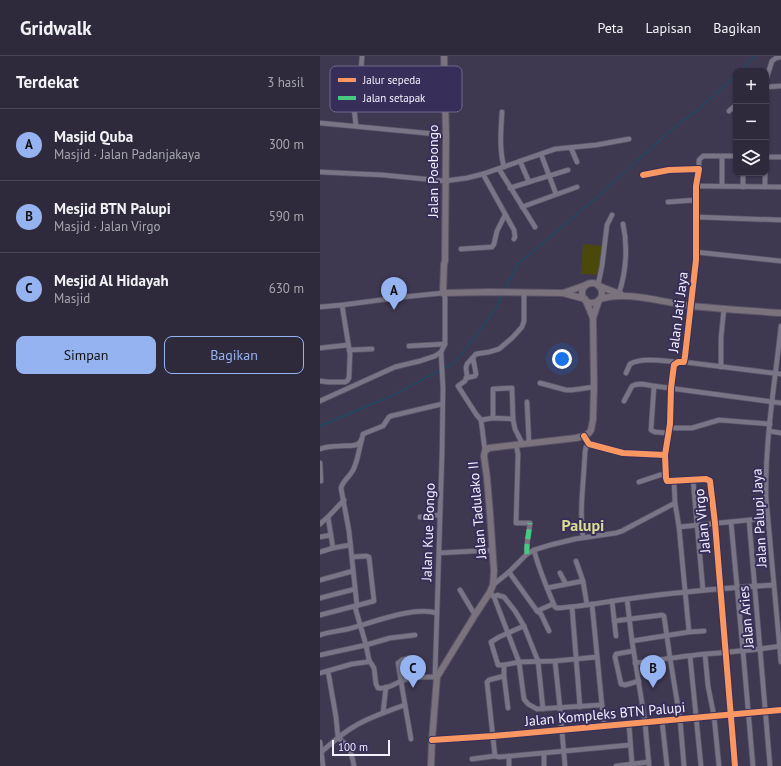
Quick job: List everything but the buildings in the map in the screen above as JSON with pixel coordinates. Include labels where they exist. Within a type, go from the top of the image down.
[{"type":"main road","name":"Jalan Poebongo","points":[[444,56],[444,66]]},
{"type":"main road","name":"Jalan Poebongo","points":[[445,112],[445,294]]},
{"type":"main road","points":[[564,294],[591,283],[621,294],[691,306],[781,313]]},
{"type":"main road","points":[[586,285],[582,290],[583,296],[593,318]]},
{"type":"main road","points":[[584,436],[589,433],[592,426],[594,387],[593,318],[595,308],[602,294],[602,291],[598,285]]},
{"type":"main road","points":[[445,294],[490,292],[564,294],[591,302],[607,296],[621,294]]},
{"type":"main road","name":"Jalan Tadulako II","points":[[436,676],[475,615],[492,595],[493,550],[484,456],[485,451],[489,448],[584,436]]},
{"type":"main road","points":[[431,766],[436,676]]},
{"type":"street","points":[[361,66],[362,56]]},
{"type":"street","points":[[769,70],[772,61],[781,57]]},
{"type":"street","points":[[769,87],[781,86]]},
{"type":"street","points":[[729,111],[733,108]]},
{"type":"street","points":[[354,112],[356,126]]},
{"type":"street","points":[[502,112],[501,148],[504,167]]},
{"type":"street","points":[[320,123],[446,135]]},
{"type":"street","points":[[320,172],[445,180],[467,178],[504,167],[555,148],[596,145],[629,139]]},
{"type":"street","points":[[571,148],[577,162]]},
{"type":"street","points":[[541,154],[556,194]]},
{"type":"street","points":[[643,176],[669,170],[699,169],[699,160],[703,156],[733,156]]},
{"type":"street","points":[[722,156],[722,186]]},
{"type":"street","points":[[769,157],[781,157]]},
{"type":"street","points":[[520,161],[529,182]]},
{"type":"street","points":[[498,169],[535,227]]},
{"type":"street","name":"Jalan Jati Jaya","points":[[665,455],[669,431],[671,388],[674,365],[681,362],[691,306],[695,266],[696,186],[699,169]]},
{"type":"street","points":[[510,188],[568,170]]},
{"type":"street","points":[[483,174],[514,230],[514,239]]},
{"type":"street","points":[[743,176],[743,187]]},
{"type":"street","points":[[765,176],[765,187]]},
{"type":"street","points":[[696,186],[781,187]]},
{"type":"street","points":[[522,207],[577,187]]},
{"type":"street","points":[[668,202],[696,200]]},
{"type":"street","points":[[461,249],[492,247],[497,231],[505,215]]},
{"type":"street","points":[[598,285],[607,225],[612,215]]},
{"type":"street","points":[[696,217],[781,220]]},
{"type":"street","points":[[621,294],[625,264],[623,224]]},
{"type":"street","points":[[695,252],[781,261]]},
{"type":"street","points":[[485,451],[481,420],[458,386],[465,381],[467,364],[476,354],[499,349],[522,327],[524,321],[524,293]]},
{"type":"street","points":[[320,307],[445,294],[445,344],[441,352],[420,362],[395,367],[320,401]]},
{"type":"street","points":[[342,305],[349,347],[350,358],[348,379],[350,388]]},
{"type":"street","points":[[721,367],[721,338],[724,308]]},
{"type":"street","name":"Jalan Palupi Jaya","points":[[781,326],[778,374],[772,402],[766,475],[766,496],[781,662]]},
{"type":"street","points":[[409,346],[445,344]]},
{"type":"street","points":[[320,348],[349,347],[372,349]]},
{"type":"street","name":"Jalan Kue Bongo","points":[[436,676],[436,613],[442,454],[441,352]]},
{"type":"street","points":[[466,378],[475,376],[476,374],[473,358]]},
{"type":"street","points":[[626,373],[630,364],[637,361],[653,360],[778,374]]},
{"type":"street","points":[[320,381],[345,382],[348,379]]},
{"type":"street","points":[[540,383],[566,390],[594,387]]},
{"type":"street","points":[[624,401],[632,386],[639,384],[781,403]]},
{"type":"street","points":[[654,386],[651,430],[655,432],[692,428],[718,420],[770,424]]},
{"type":"street","points":[[493,418],[493,389],[511,388],[513,418],[519,444],[516,523],[530,523],[530,532],[527,541],[527,554]]},
{"type":"street","points":[[528,402],[529,443]]},
{"type":"street","points":[[436,676],[406,679],[391,686],[380,688],[377,687],[374,668],[369,660],[356,607],[352,557],[342,483],[350,476],[354,469],[363,434],[383,426],[391,416],[442,404]]},
{"type":"street","points":[[481,420],[493,418],[513,418]]},
{"type":"street","points":[[769,431],[781,433]]},
{"type":"street","points":[[583,537],[581,523],[586,447],[588,444],[584,436]]},
{"type":"street","points":[[320,449],[352,446],[358,444],[362,439]]},
{"type":"street","points":[[588,444],[623,453],[665,455],[666,474],[639,482]]},
{"type":"street","points":[[320,463],[321,481]]},
{"type":"street","name":"Jalan Virgo","points":[[666,474],[666,480],[669,482],[706,479],[710,481],[732,715],[735,766]]},
{"type":"street","name":"Jalan Virgo","points":[[693,480],[703,590]]},
{"type":"street","name":"Jalan Virgo","points":[[674,481],[689,632]]},
{"type":"street","points":[[320,524],[344,500]]},
{"type":"street","points":[[493,585],[527,554],[534,550],[583,537],[612,534],[622,531],[675,502]]},
{"type":"street","points":[[420,517],[440,515]]},
{"type":"street","points":[[328,517],[333,548]]},
{"type":"street","points":[[679,527],[768,518]]},
{"type":"street","name":"Jalan Aries","points":[[749,520],[765,711]]},
{"type":"street","points":[[731,522],[753,766]]},
{"type":"street","points":[[320,537],[332,535]]},
{"type":"street","points":[[320,552],[350,545]]},
{"type":"street","points":[[439,553],[493,550]]},
{"type":"street","points":[[534,550],[536,562],[555,608],[590,605],[720,588],[774,585]]},
{"type":"street","points":[[320,615],[356,607],[374,601],[369,557],[352,557]]},
{"type":"street","name":"Jalan Kompleks BTN Palupi","points":[[576,561],[590,605],[604,726]]},
{"type":"street","points":[[320,580],[353,571]]},
{"type":"street","points":[[509,572],[537,611],[542,615],[549,631]]},
{"type":"street","points":[[560,573],[566,584]]},
{"type":"street","points":[[547,588],[583,581]]},
{"type":"street","points":[[320,598],[355,589]]},
{"type":"street","points":[[460,590],[475,615]]},
{"type":"street","name":"Jalan Kompleks BTN Palupi","points":[[542,709],[538,661],[524,626],[504,597],[492,595],[520,662],[524,699],[528,704],[536,709],[542,709],[601,706]]},
{"type":"street","points":[[616,766],[649,764],[645,722],[628,620],[627,599]]},
{"type":"street","points":[[612,601],[616,636]]},
{"type":"street","points":[[537,611],[554,604]]},
{"type":"street","name":"Jalan Kompleks BTN Palupi","points":[[572,607],[573,635],[580,707]]},
{"type":"street","points":[[320,635],[407,613],[436,613]]},
{"type":"street","points":[[614,621],[664,616],[680,719],[684,766]]},
{"type":"street","points":[[524,626],[491,642],[498,665],[504,666],[520,662],[555,661],[597,656]]},
{"type":"street","points":[[632,641],[704,631]]},
{"type":"street","points":[[320,655],[390,638],[415,635]]},
{"type":"street","points":[[635,663],[706,654],[760,650],[780,646]]},
{"type":"street","points":[[633,651],[616,654],[614,657],[621,684],[625,685],[639,681]]},
{"type":"street","points":[[706,654],[708,686],[714,716],[719,766]]},
{"type":"street","points":[[690,656],[696,718]]},
{"type":"street","points":[[409,658],[398,663],[411,738]]},
{"type":"street","points":[[320,673],[352,664],[367,662],[369,660]]},
{"type":"street","name":"Jalan Kompleks BTN Palupi","points":[[555,661],[565,766]]},
{"type":"street","name":"Jalan Kompleks BTN Palupi","points":[[504,666],[508,708]]},
{"type":"street","points":[[328,671],[338,738],[348,746],[352,754],[354,766]]},
{"type":"street","points":[[495,756],[487,682],[489,680],[504,676]]},
{"type":"street","points":[[383,713],[386,687]]},
{"type":"street","points":[[321,753],[355,726],[405,705]]},
{"type":"street","name":"Jalan Kompleks BTN Palupi","points":[[432,740],[493,736],[781,710]]},
{"type":"street","points":[[765,711],[770,766]]},
{"type":"street","name":"Jalan Kompleks BTN Palupi","points":[[696,718],[700,766]]},
{"type":"street","name":"Jalan Kompleks BTN Palupi","points":[[662,721],[667,766]]},
{"type":"street","name":"Jalan Kompleks BTN Palupi","points":[[629,724],[632,764]]},
{"type":"street","points":[[320,742],[323,766]]},
{"type":"street","points":[[472,759],[630,745]]},
{"type":"street","points":[[544,753],[544,766]]},
{"type":"street","points":[[509,756],[509,766]]},
{"type":"shaded area","points":[[583,244],[603,246],[600,275],[581,274]]},
{"type":"waterway","points":[[743,68],[755,56]]},
{"type":"waterway","points":[[505,289],[518,264],[597,197],[678,124],[699,109],[733,78]]},
{"type":"waterway","points":[[444,369],[454,363],[475,337],[496,308],[502,295]]},
{"type":"waterway","points":[[320,426],[391,396],[439,371]]},
{"type":"marked path","points":[[527,554],[530,523]]},
{"type":"cycle path","points":[[643,175],[669,170],[699,169],[696,186],[696,260],[685,356],[684,362],[678,362],[674,365],[671,388],[670,424],[665,455]]},
{"type":"cycle path","points":[[584,436],[589,444],[623,453],[665,455],[667,481],[706,479],[710,481],[715,523],[735,766]]},
{"type":"cycle path","points":[[432,740],[493,736],[781,710]]},
{"type":"place","name":"Masjid Quba","points":[[394,310]]},
{"type":"place","name":"Mesjid Al Hidayah","points":[[413,688]]},
{"type":"place","name":"Mesjid BTN Palupi","points":[[653,688]]},
{"type":"district","name":"Palupi","points":[[583,525]]}]
